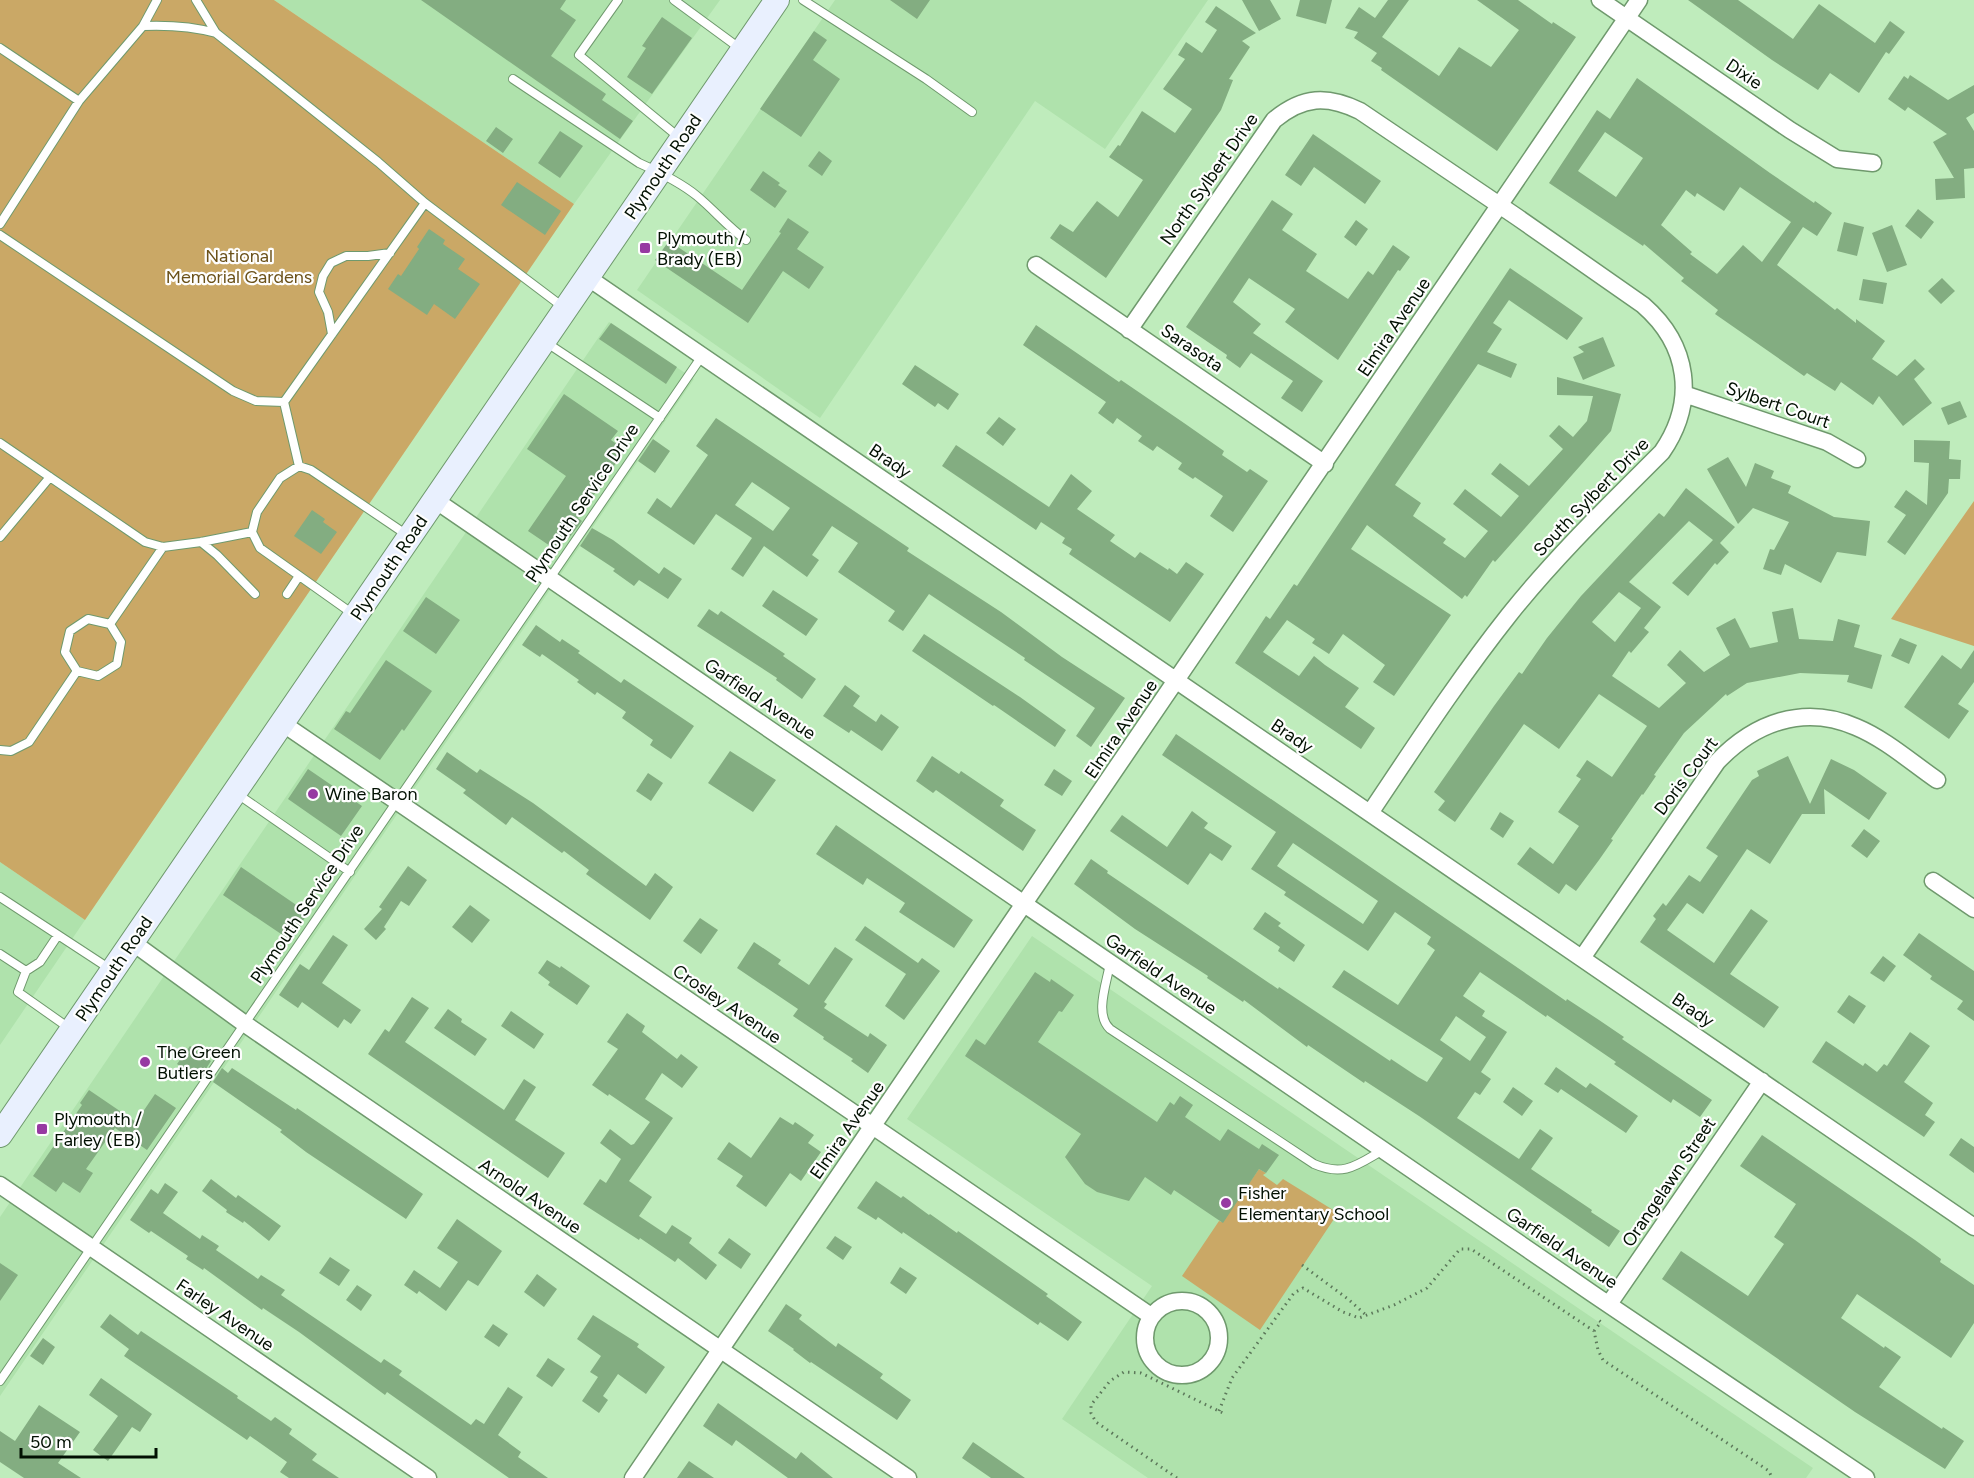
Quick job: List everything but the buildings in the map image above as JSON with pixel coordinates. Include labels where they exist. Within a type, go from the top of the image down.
[{"type":"main road","name":"Plymouth Road","points":[[2,1130],[777,0]]},
{"type":"street","name":"Dixie","points":[[1600,0],[1790,130],[1837,159],[1873,163]]},
{"type":"street","name":"Elmira Avenue","points":[[633,1478],[1639,0]]},
{"type":"street","name":"North Sylbert Drive","points":[[1130,330],[1266,128],[1286,110],[1300,104],[1315,100],[1330,100],[1353,108],[1500,206]]},
{"type":"street","name":"South Sylbert Drive","points":[[1370,813],[1457,684],[1509,615],[1577,537],[1662,452],[1678,423],[1684,394],[1683,372],[1677,349],[1668,333],[1653,315],[1500,206]]},
{"type":"street","name":"Sarasota","points":[[1036,265],[1325,464]]},
{"type":"street","name":"Brady","points":[[587,277],[1974,1227]]},
{"type":"street","name":"Sylbert Court","points":[[1684,394],[1827,442],[1857,459]]},
{"type":"street","name":"Garfield Avenue","points":[[435,500],[1866,1478]]},
{"type":"street","name":"Doris Court","points":[[1582,958],[1717,762],[1733,745],[1754,731],[1778,721],[1797,718],[1823,718],[1842,722],[1870,734],[1937,780]]},
{"type":"street","name":"Crosley Avenue","points":[[282,723],[1151,1316]]},
{"type":"street","points":[[1933,881],[1974,909]]},
{"type":"street","name":"Arnold Avenue","points":[[132,942],[245,1024],[908,1478]]},
{"type":"street","name":"Orangelawn Street","points":[[1609,1304],[1762,1081]]},
{"type":"street","name":"Farley Avenue","points":[[0,1185],[428,1478]]},
{"type":"street","points":[[1189,1300],[1201,1305],[1211,1313],[1220,1337],[1218,1350],[1212,1361],[1202,1370],[1177,1375],[1154,1364],[1147,1353],[1144,1340],[1145,1328],[1151,1316],[1164,1301],[1189,1300]]},
{"type":"lane","points":[[0,224],[79,101],[143,26],[157,0]]},
{"type":"lane","points":[[196,0],[216,33],[378,162],[425,203],[566,309]]},
{"type":"lane","points":[[618,0],[579,55],[681,140]]},
{"type":"lane","points":[[674,0],[742,50]]},
{"type":"lane","points":[[804,0],[926,79],[972,112]]},
{"type":"lane","points":[[143,26],[195,27],[216,33]]},
{"type":"lane","points":[[0,48],[79,101]]},
{"type":"lane","points":[[513,79],[639,163],[659,172],[694,194],[746,240]]},
{"type":"lane","points":[[299,466],[284,402],[425,203]]},
{"type":"lane","points":[[0,235],[233,391],[256,401],[284,402]]},
{"type":"lane","points":[[332,334],[328,312],[319,292],[323,276],[331,263],[346,256],[368,256],[390,252]]},
{"type":"lane","points":[[544,340],[660,418]]},
{"type":"lane","name":"Plymouth Service Drive","points":[[0,1381],[702,356]]},
{"type":"lane","points":[[0,443],[145,542],[163,547],[252,532]]},
{"type":"lane","points":[[299,466],[280,478],[256,512],[252,532],[260,548],[356,615]]},
{"type":"lane","points":[[299,466],[311,470],[410,537]]},
{"type":"lane","points":[[0,537],[50,477]]},
{"type":"lane","points":[[201,542],[255,594]]},
{"type":"lane","points":[[110,624],[163,547]]},
{"type":"lane","points":[[287,594],[299,576]]},
{"type":"lane","points":[[88,619],[110,624],[122,642],[117,664],[98,676],[77,671],[65,652],[70,631],[88,619]]},
{"type":"lane","points":[[0,750],[11,751],[29,742],[77,671]]},
{"type":"lane","points":[[235,792],[350,872]]},
{"type":"lane","points":[[0,897],[113,971]]},
{"type":"lane","points":[[58,935],[40,962],[26,971],[18,992],[72,1030]]},
{"type":"lane","points":[[0,954],[26,971]]},
{"type":"lane","points":[[1110,963],[1102,1014],[1104,1023],[1110,1029],[1314,1164],[1327,1170],[1341,1171],[1352,1168],[1383,1150]]},
{"type":"path","points":[[1219,1411],[1232,1378],[1294,1293],[1303,1288],[1343,1312],[1359,1318],[1394,1305],[1427,1288],[1461,1249],[1471,1249],[1594,1331],[1598,1350],[1603,1360],[1769,1471],[1772,1478]]},
{"type":"path","points":[[1302,1265],[1366,1315]]},
{"type":"path","points":[[1594,1331],[1601,1322]]},
{"type":"path","points":[[1177,1478],[1096,1422],[1091,1413],[1091,1405],[1110,1381],[1124,1372],[1141,1373],[1225,1414]]},
{"type":"shaded area","points":[[274,0],[720,0],[574,204]]},
{"type":"shaded area","points":[[835,0],[1208,0],[1105,149],[1035,101],[820,418],[637,290]]},
{"type":"shaded area","points":[[609,322],[694,379],[0,1396],[0,1217]]},
{"type":"shaded area","points":[[0,862],[85,920],[0,1045]]},
{"type":"shaded area","name":"Fisher Elementary School","points":[[1032,936],[1813,1468],[1806,1478],[1148,1478],[1062,1419],[1152,1286],[907,1119]]},
{"type":"green space","name":"National Memorial Gardens","points":[[0,0],[274,0],[574,204],[85,920],[0,862]]},
{"type":"green space","points":[[1974,501],[1974,646],[1891,619]]},
{"type":"green space","points":[[1259,1169],[1266,1173],[1263,1175],[1277,1185],[1283,1179],[1338,1213],[1260,1330],[1182,1276],[1219,1221],[1222,1222]]},
{"type":"place","name":"Plymouth / Brady (EB)","points":[[645,248]]},
{"type":"place","name":"Wine Baron","points":[[313,794]]},
{"type":"place","name":"The Green Butlers","points":[[145,1062]]},
{"type":"place","name":"Plymouth / Farley (EB)","points":[[42,1129]]},
{"type":"place","name":"Fisher Elementary School","points":[[1226,1203]]}]
